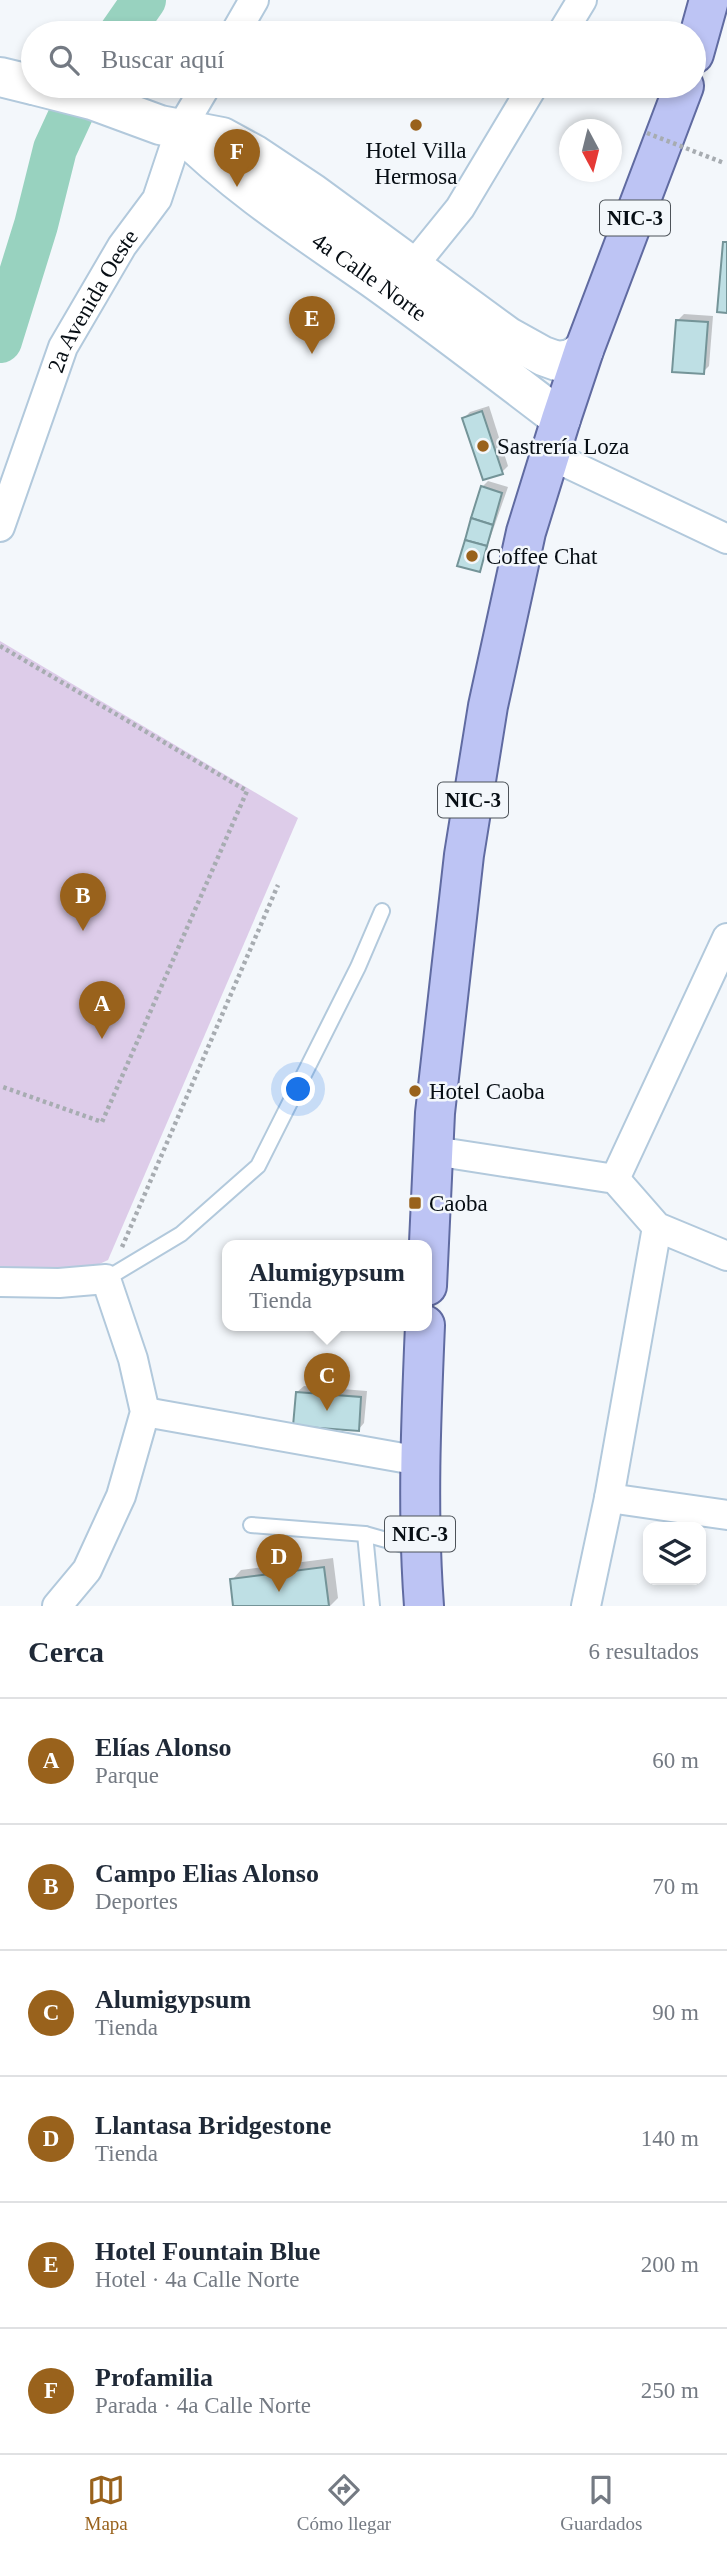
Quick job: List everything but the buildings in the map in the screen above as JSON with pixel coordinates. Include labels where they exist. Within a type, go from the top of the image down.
[{"type":"main road","points":[[703,21],[709,0]]},
{"type":"main road","name":"NIC-3","points":[[429,1240],[435,1114],[464,855],[488,706],[526,532],[584,350],[679,98]]},
{"type":"main road","name":"NIC-3","points":[[424,1606],[420,1549],[420,1461],[425,1331]]},
{"type":"street","points":[[242,21],[254,0]]},
{"type":"street","points":[[569,21],[582,0]]},
{"type":"street","name":"4a Calle Norte","points":[[84,98],[170,127],[222,137],[255,155],[406,282],[561,419]]},
{"type":"street","name":"2a Avenida Oeste","points":[[0,527],[63,347],[122,246],[157,199],[170,127],[195,98]]},
{"type":"street","points":[[406,282],[460,208],[526,98]]},
{"type":"street","name":"4a Calle Norte","points":[[406,282],[543,356],[558,361],[571,359],[584,350]]},
{"type":"street","points":[[550,455],[727,539]]},
{"type":"street","points":[[615,1179],[727,938]]},
{"type":"street","points":[[433,1151],[615,1179],[657,1227],[727,1256]]},
{"type":"street","points":[[586,1606],[609,1498],[657,1227]]},
{"type":"street","points":[[0,1282],[59,1283],[106,1279],[133,1359],[145,1412],[121,1496],[110,1521],[87,1570],[57,1606]]},
{"type":"street","points":[[145,1412],[420,1461]]},
{"type":"street","points":[[609,1498],[727,1515]]},
{"type":"lane","points":[[106,1279],[181,1234],[258,1167],[358,967],[382,911]]},
{"type":"lane","points":[[251,1525],[365,1534],[420,1549]]},
{"type":"lane","points":[[365,1534],[372,1606]]},
{"type":"path","points":[[647,133],[724,163]]},
{"type":"path","points":[[0,646],[247,791],[102,1122],[0,1086]]},
{"type":"path","points":[[106,1279],[278,885]]},
{"type":"shaded area","points":[[0,641],[298,818],[108,1260],[59,1283],[0,1282]]},
{"type":"waterway","points":[[129,21],[144,0]]},
{"type":"waterway","points":[[0,341],[36,225],[55,149],[78,98]]},
{"type":"place","name":"Hotel Villa Hermosa","points":[[416,125]]},
{"type":"place","name":"Profamilia","points":[[237,187]]},
{"type":"place","name":"Hotel Fountain Blue","points":[[312,354]]},
{"type":"place","name":"Sastrería Loza","points":[[483,446]]},
{"type":"place","name":"Coffee Chat","points":[[472,556]]},
{"type":"place","name":"Campo Elias Alonso","points":[[83,931]]},
{"type":"place","name":"Elías Alonso","points":[[102,1039]]},
{"type":"place","name":"Hotel Caoba","points":[[415,1091]]},
{"type":"place","name":"Caoba","points":[[415,1203]]},
{"type":"place","name":"Alumigypsum","points":[[327,1411]]},
{"type":"place","name":"Llantasa Bridgestone","points":[[279,1592]]}]
